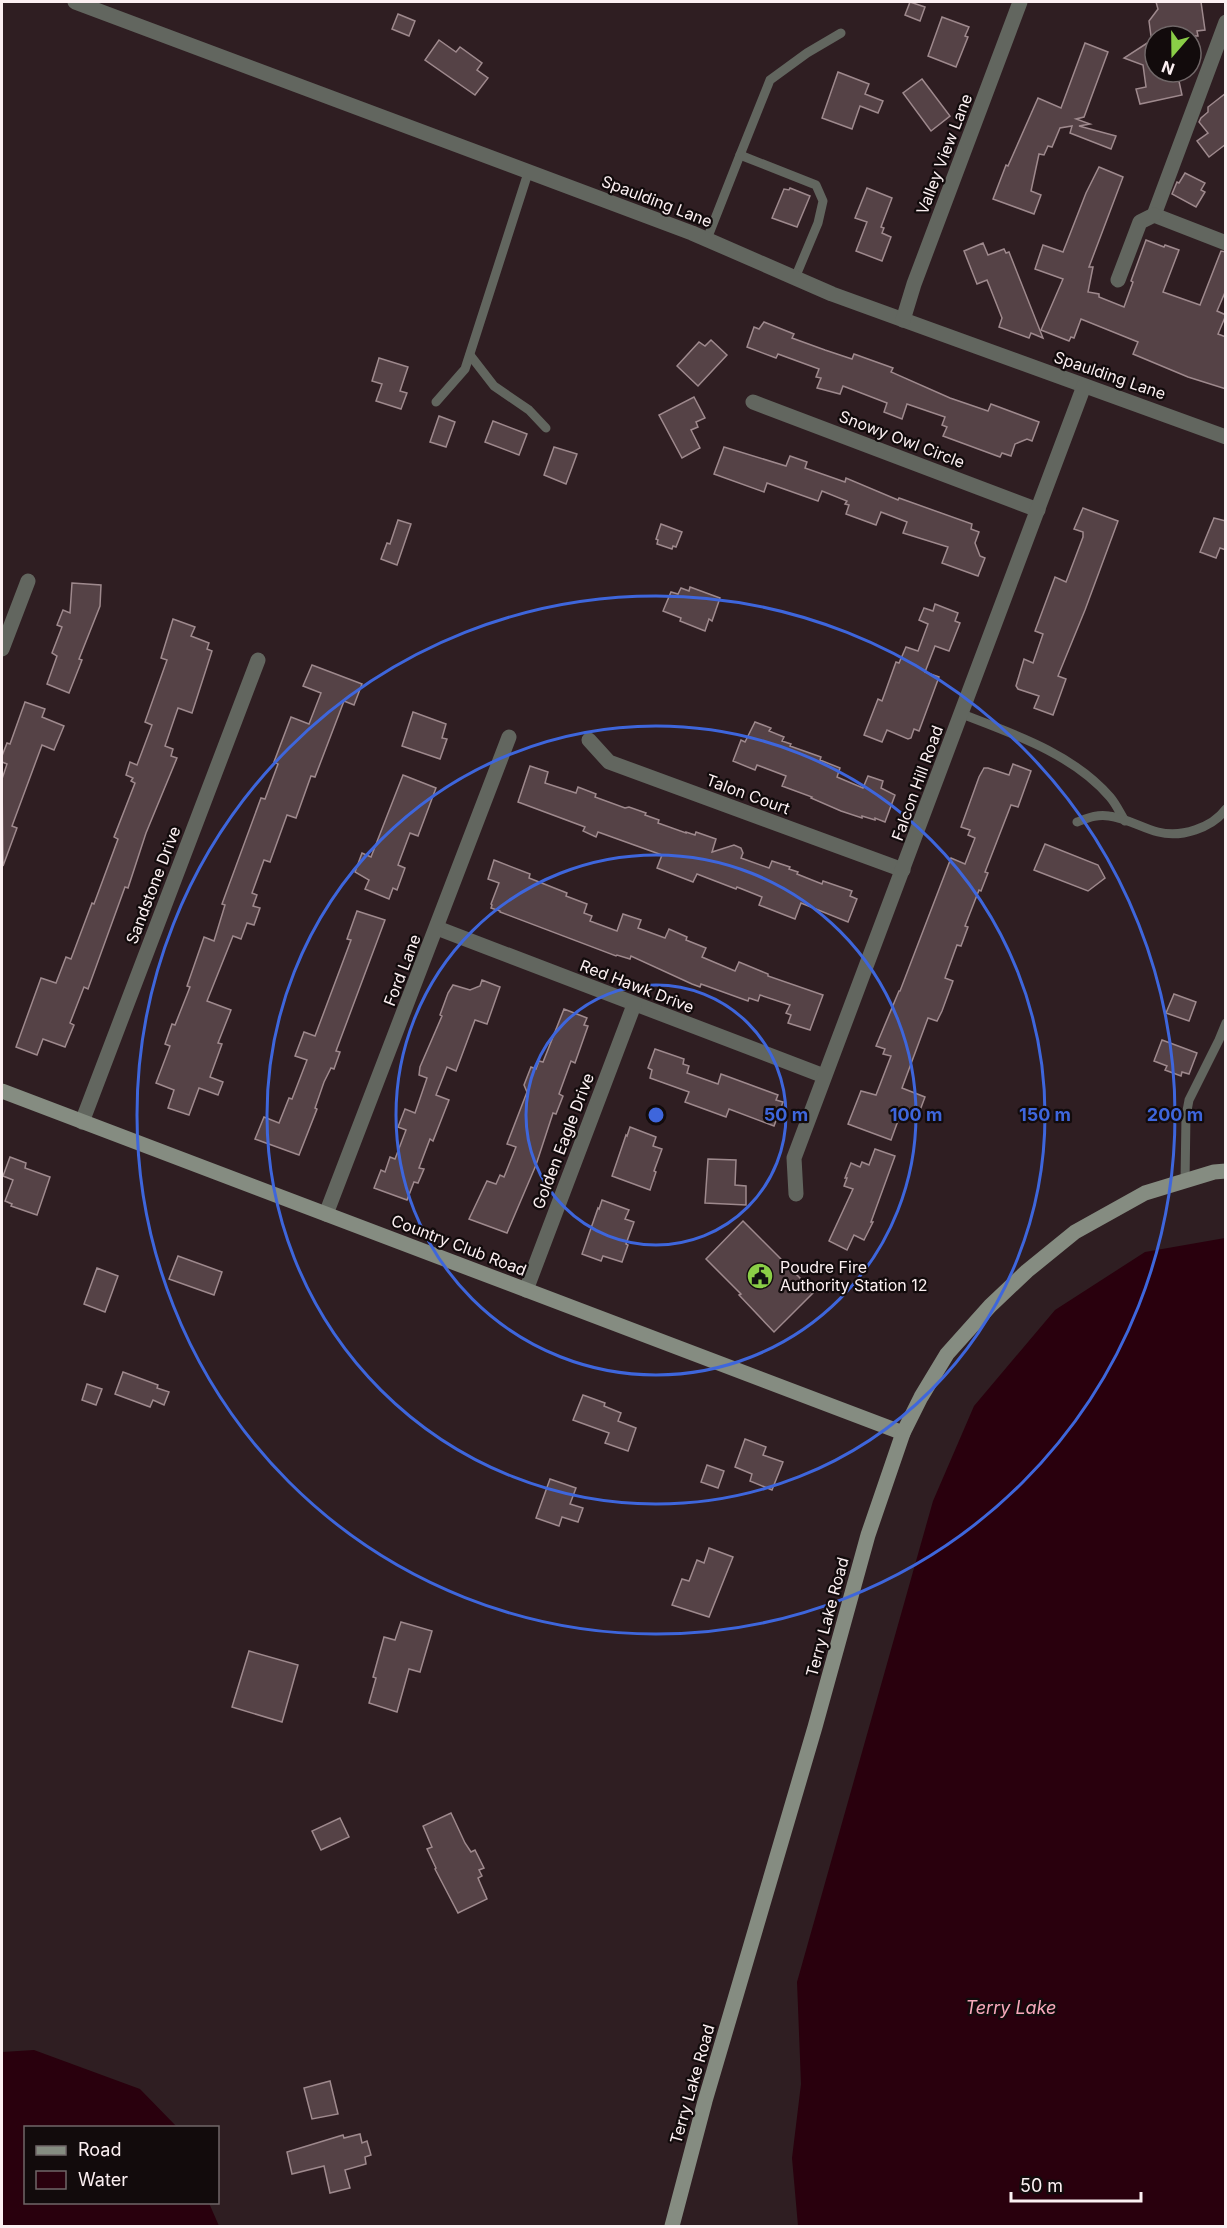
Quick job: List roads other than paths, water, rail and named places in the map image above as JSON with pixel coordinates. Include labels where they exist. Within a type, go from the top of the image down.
[{"type":"main road","name":"Country Club Road","points":[[2,1091],[903,1433]]},
{"type":"main road","name":"Terry Lake Road","points":[[672,2226],[705,2101],[815,1727],[868,1535],[903,1433],[921,1397],[947,1354],[990,1306],[1027,1271],[1075,1232],[1145,1193],[1214,1172],[1226,1171]]},
{"type":"street","name":"Spaulding Lane","points":[[75,2],[706,239],[795,278],[903,320],[1226,437]]},
{"type":"street","name":"Valley View Lane","points":[[903,320],[914,284],[1020,2]]},
{"type":"street","points":[[1118,280],[1140,222],[1154,215],[1226,22]]},
{"type":"street","points":[[1154,215],[1226,243]]},
{"type":"street","name":"Falcon Hill Road","points":[[796,1194],[794,1158],[1084,386]]},
{"type":"street","name":"Snowy Owl Circle","points":[[753,402],[1038,510]]},
{"type":"street","points":[[2,649],[28,581]]},
{"type":"street","name":"Sandstone Drive","points":[[82,1122],[258,660]]},
{"type":"street","name":"Ford Lane","points":[[326,1214],[509,737]]},
{"type":"street","name":"Talon Court","points":[[589,740],[609,762],[903,870]]},
{"type":"street","name":"Red Hawk Drive","points":[[437,928],[824,1076]]},
{"type":"street","name":"Golden Eagle Drive","points":[[526,1290],[634,1005]]},
{"type":"lane","points":[[706,239],[770,80],[807,53],[841,33]]},
{"type":"lane","points":[[740,155],[816,185],[823,201],[818,223],[795,278]]},
{"type":"lane","points":[[436,402],[465,369],[528,173]]},
{"type":"lane","points":[[470,355],[494,386],[529,410],[546,428]]},
{"type":"lane","points":[[962,714],[1022,737],[1089,776],[1111,799],[1125,821]]},
{"type":"lane","points":[[1077,822],[1095,815],[1110,816],[1161,833],[1186,832],[1210,825],[1226,809]]},
{"type":"lane","points":[[1185,1181],[1186,1116],[1189,1100],[1220,1040],[1226,1023]]},
{"type":"water","name":"Terry Lake","points":[[1225,1238],[1225,2226],[798,2226],[792,2158],[801,2084],[797,1982],[933,1501],[974,1406],[1055,1310],[1145,1252]]},
{"type":"water","points":[[34,2050],[140,2089],[176,2126],[24,2126],[24,2204],[209,2204],[219,2226],[2,2226],[2,2052]]},
{"type":"place","name":"Poudre Fire Authority Station 12","points":[[760,1276]]}]
